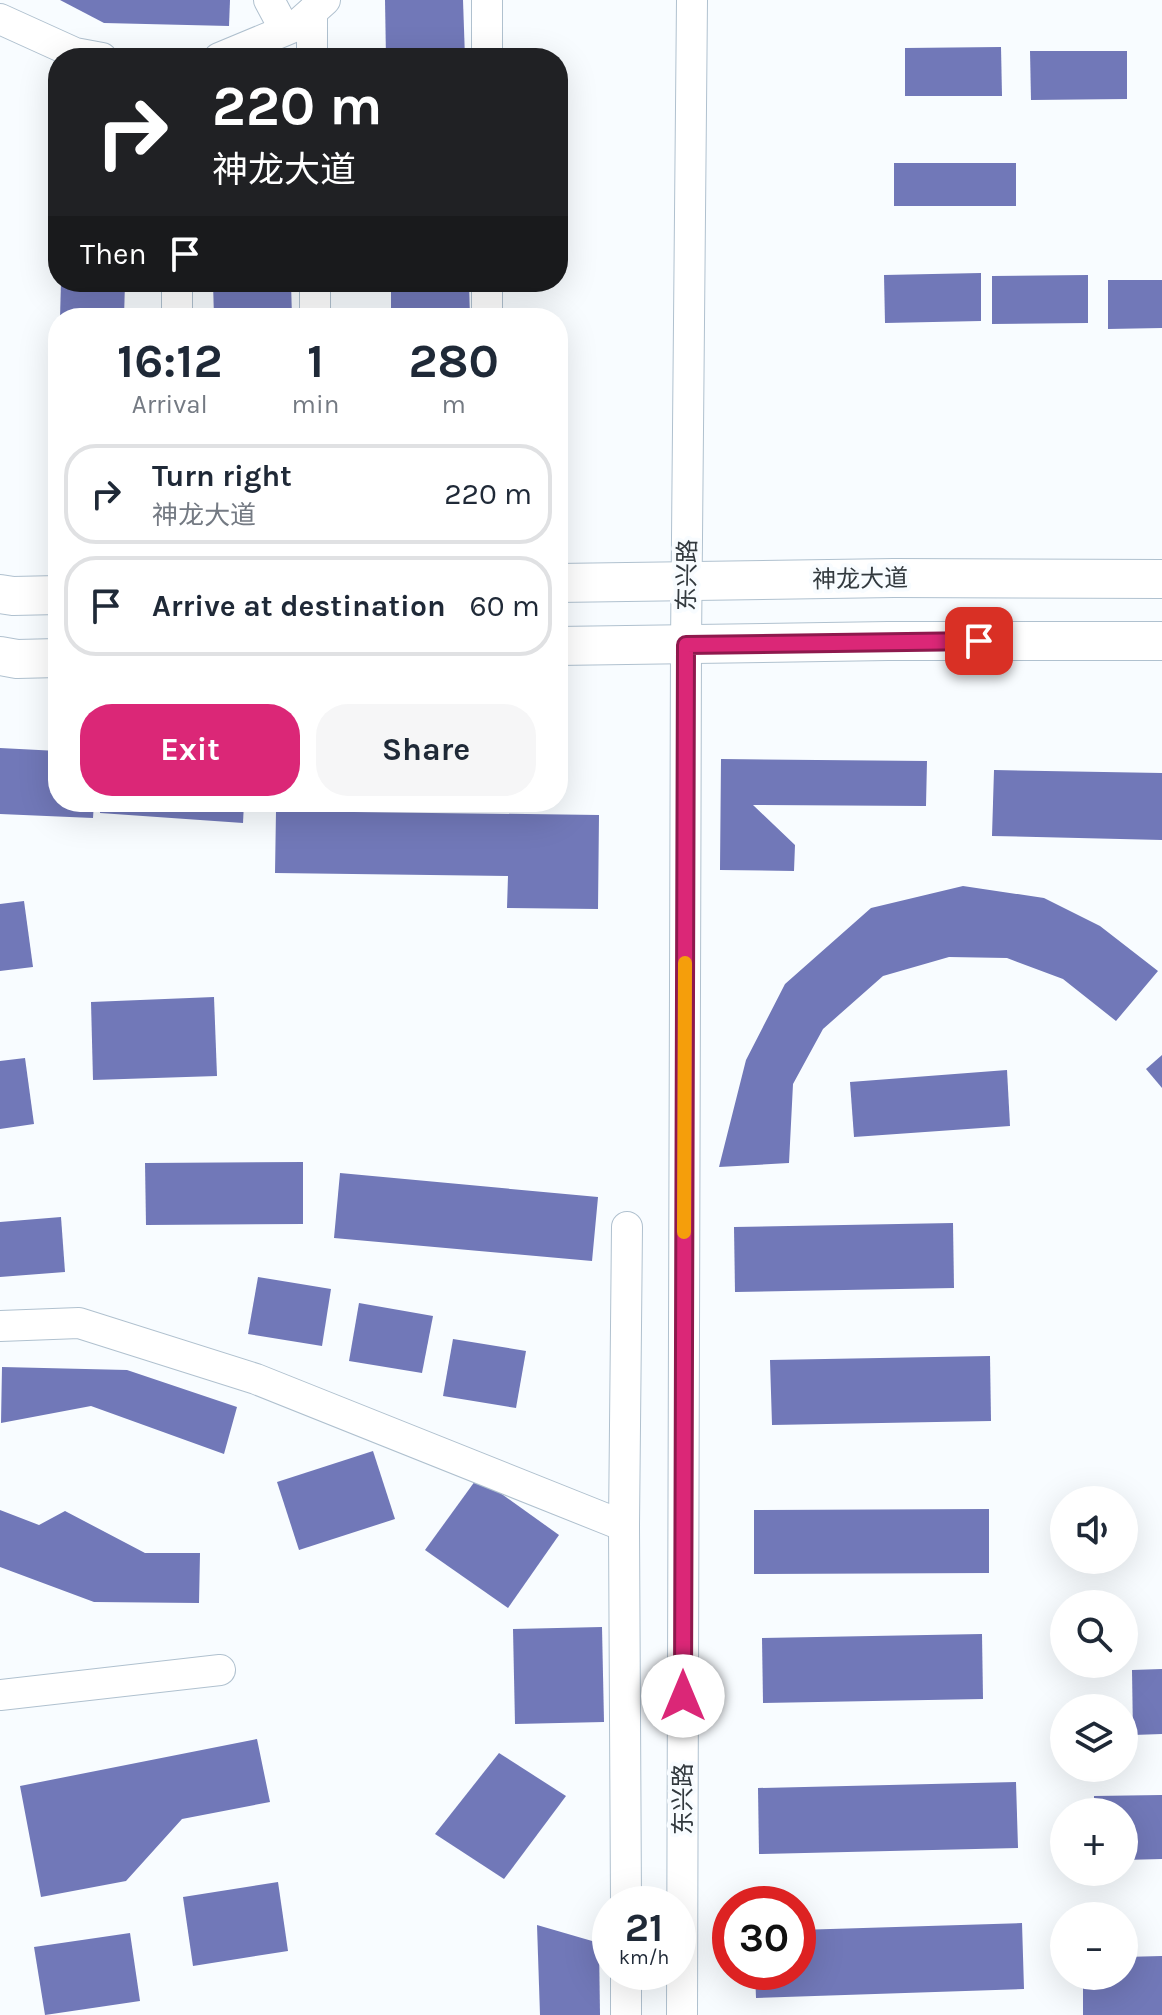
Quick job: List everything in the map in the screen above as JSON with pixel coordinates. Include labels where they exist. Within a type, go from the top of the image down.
[{"type":"main road","name":"神龙大道","points":[[568,583],[894,578],[1162,579]]},
{"type":"main road","points":[[0,594],[48,595]]},
{"type":"main road","points":[[568,646],[1162,641]]},
{"type":"main road","points":[[0,656],[48,658]]},
{"type":"street","points":[[269,0],[285,30]]},
{"type":"street","points":[[487,0],[487,48]]},
{"type":"street","name":"东兴路","points":[[682,2015],[686,645],[692,0]]},
{"type":"street","points":[[243,48],[296,26],[318,6]]},
{"type":"street","points":[[313,48],[318,6]]},
{"type":"street","points":[[0,19],[64,48]]},
{"type":"street","points":[[626,1886],[624,1526],[627,1227]]},
{"type":"street","points":[[0,1326],[79,1323],[241,1374],[624,1526]]},
{"type":"street","points":[[0,1695],[220,1670]]},
{"type":"street","points":[[626,1990],[626,2015]]},
{"type":"building","points":[[60,0],[230,0],[229,26],[104,23]]},
{"type":"building","points":[[385,0],[463,0],[465,48],[386,48]]},
{"type":"building","points":[[1001,47],[1002,96],[905,96],[905,48]]},
{"type":"building","points":[[1030,51],[1127,51],[1127,99],[1031,100]]},
{"type":"building","points":[[894,163],[1016,163],[1016,206],[894,206]]},
{"type":"building","points":[[981,273],[981,321],[885,323],[884,275]]},
{"type":"building","points":[[1088,275],[1088,323],[992,324],[992,276]]},
{"type":"building","points":[[1108,280],[1162,280],[1162,328],[1108,329]]},
{"type":"building","points":[[61,292],[125,292],[124,308],[60,308]]},
{"type":"building","points":[[213,292],[291,292],[292,308],[214,308]]},
{"type":"building","points":[[391,292],[469,292],[470,308],[391,308]]},
{"type":"building","points":[[0,748],[48,750],[48,812],[93,812],[93,818],[0,814]]},
{"type":"building","points":[[721,759],[927,761],[926,806],[753,805],[795,845],[794,871],[720,870]]},
{"type":"building","points":[[994,770],[1162,773],[1162,840],[992,836]]},
{"type":"building","points":[[100,812],[244,812],[243,823]]},
{"type":"building","points":[[276,812],[599,815],[598,909],[507,908],[508,876],[275,873]]},
{"type":"building","points":[[963,886],[1044,898],[1100,926],[1158,971],[1116,1021],[1063,979],[1007,958],[949,957],[883,976],[823,1029],[793,1084],[789,1163],[719,1167],[746,1060],[785,984],[871,908]]},
{"type":"building","points":[[24,901],[33,967],[0,971],[0,904]]},
{"type":"building","points":[[214,997],[217,1076],[93,1080],[91,1002]]},
{"type":"building","points":[[1162,1055],[1162,1088],[1146,1069]]},
{"type":"building","points":[[25,1058],[34,1124],[0,1129],[0,1061]]},
{"type":"building","points":[[1007,1070],[1010,1126],[854,1137],[850,1082]]},
{"type":"building","points":[[303,1162],[303,1224],[146,1225],[145,1163]]},
{"type":"building","points":[[340,1173],[598,1197],[592,1261],[334,1238]]},
{"type":"building","points":[[61,1217],[65,1272],[0,1277],[0,1222]]},
{"type":"building","points":[[953,1223],[954,1288],[735,1292],[734,1227]]},
{"type":"building","points":[[258,1277],[331,1289],[322,1346],[248,1334]]},
{"type":"building","points":[[359,1303],[433,1316],[422,1373],[349,1361]]},
{"type":"building","points":[[453,1339],[526,1351],[516,1408],[443,1396]]},
{"type":"building","points":[[990,1356],[991,1421],[772,1425],[770,1360]]},
{"type":"building","points":[[2,1367],[127,1370],[237,1407],[224,1454],[91,1406],[1,1423]]},
{"type":"building","points":[[373,1451],[395,1519],[299,1550],[277,1482]]},
{"type":"building","points":[[478,1477],[559,1535],[508,1608],[425,1550]]},
{"type":"building","points":[[989,1509],[989,1573],[754,1574],[754,1510]]},
{"type":"building","points":[[0,1510],[39,1525],[65,1511],[145,1553],[200,1553],[199,1603],[94,1602],[0,1567]]},
{"type":"building","points":[[602,1627],[604,1722],[515,1724],[513,1629]]},
{"type":"building","points":[[982,1634],[983,1699],[763,1703],[762,1638]]},
{"type":"building","points":[[1162,1669],[1162,1734],[1138,1735],[1138,1694],[1132,1694],[1132,1678],[1138,1678],[1138,1670]]},
{"type":"building","points":[[257,1739],[270,1802],[182,1819],[126,1881],[41,1897],[20,1786]]},
{"type":"building","points":[[499,1753],[566,1796],[504,1879],[435,1834]]},
{"type":"building","points":[[1016,1782],[1018,1848],[759,1854],[758,1788]]},
{"type":"building","points":[[1162,1795],[1162,1859],[1138,1860],[1138,1798],[1094,1796]]},
{"type":"building","points":[[278,1882],[288,1951],[193,1966],[183,1897]]},
{"type":"building","points":[[1022,1923],[1024,1989],[756,1998],[756,1990],[816,1990],[816,1929]]},
{"type":"building","points":[[537,1925],[592,1941],[592,1990],[600,1990],[600,2015],[540,2015]]},
{"type":"building","points":[[130,1933],[140,2001],[45,2015],[34,1947]]},
{"type":"building","points":[[1162,1956],[1162,2015],[1083,2015],[1083,1990],[1138,1990],[1138,1957]]},
{"type":"slow traffic","points":[[684,1232],[685,963]]},
{"type":"route","points":[[683,1696],[686,645],[979,641]]}]
